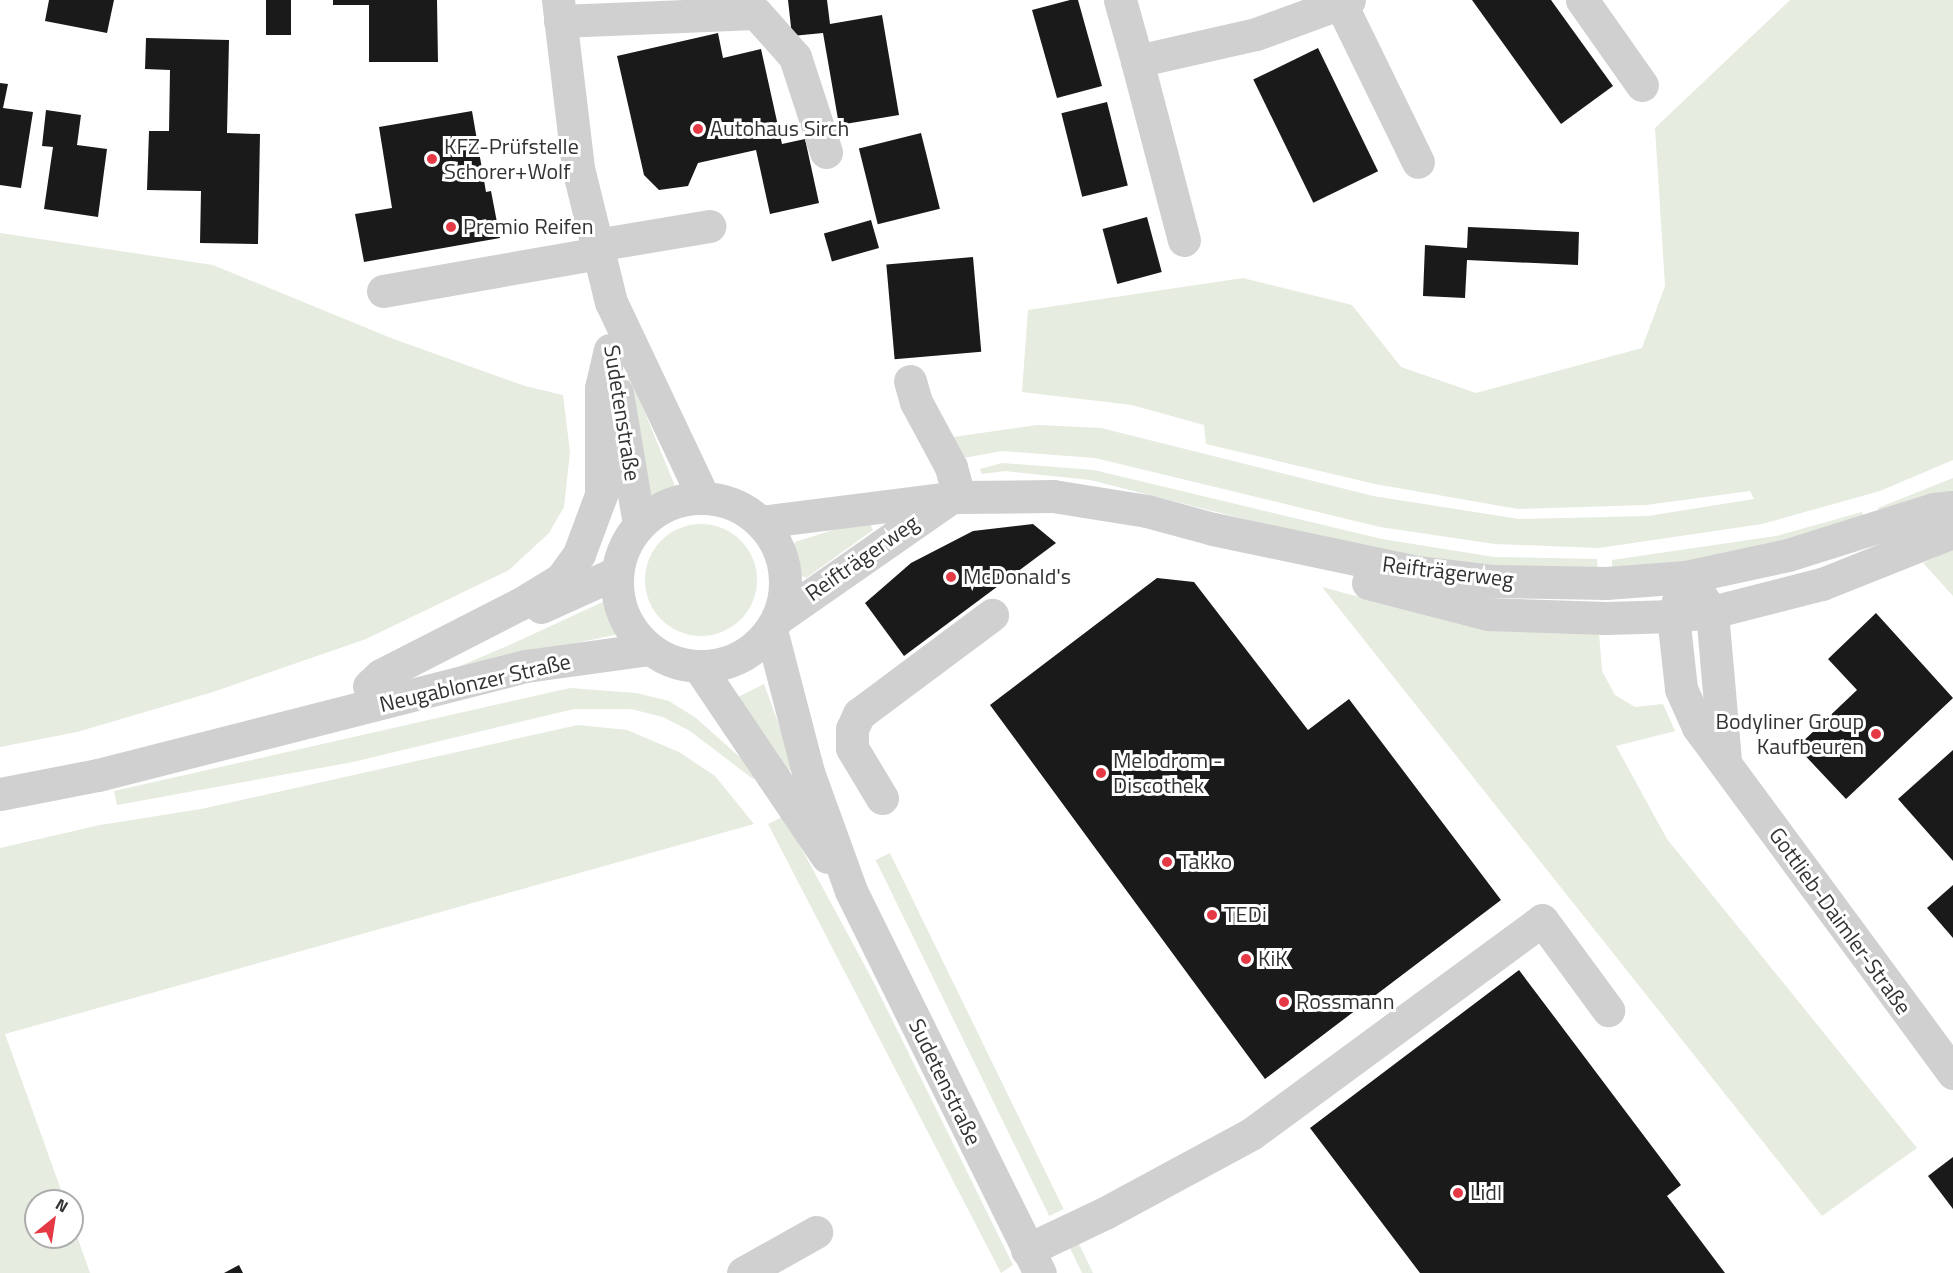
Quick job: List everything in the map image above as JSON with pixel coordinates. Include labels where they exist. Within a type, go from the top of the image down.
[{"type":"street","points":[[1120,0],[1184,240]]},
{"type":"street","points":[[1582,0],[1642,85]]},
{"type":"street","points":[[1137,60],[1256,34],[1343,1],[1418,162]]},
{"type":"street","name":"Sudetenstraße","points":[[703,497],[611,302],[578,168],[559,10],[756,13],[795,57],[826,152]]},
{"type":"street","points":[[383,291],[709,226]]},
{"type":"street","name":"Sudetenstraße","points":[[611,302],[610,350],[639,524]]},
{"type":"street","name":"Neugablonzer Straße","points":[[369,686],[381,675],[561,579],[579,554],[601,495],[601,388],[610,350]]},
{"type":"street","points":[[910,381],[916,402],[951,467],[953,499]]},
{"type":"street","name":"Reifträgerweg","points":[[760,522],[879,505],[953,499],[1053,496],[1147,511],[1213,529],[1417,572],[1494,581],[1606,583],[1686,577],[1788,555],[1934,509],[1953,507]]},
{"type":"street","points":[[703,497],[733,504],[760,522],[777,546],[785,573],[774,624],[753,649],[730,662],[699,667],[673,662],[648,649],[634,634],[620,607],[616,573],[621,551],[639,524],[667,504],[703,497]]},
{"type":"street","name":"Reifträgerweg","points":[[774,624],[953,499]]},
{"type":"street","name":"Reifträgerweg","points":[[1213,529],[1375,585],[1488,614],[1606,618],[1712,612],[1822,584],[1953,532]]},
{"type":"street","name":"Neugablonzer Straße","points":[[303,724],[369,686],[616,573]]},
{"type":"street","points":[[1686,577],[1712,612]]},
{"type":"street","points":[[1673,616],[1686,577]]},
{"type":"street","name":"Gottlieb-Daimler-Straße","points":[[1712,612],[1720,728],[1727,768]]},
{"type":"street","points":[[882,798],[852,748],[852,729],[858,714],[992,615]]},
{"type":"street","name":"Gottlieb-Daimler-Straße","points":[[1673,616],[1681,689],[1698,726],[1953,1073]]},
{"type":"street","name":"Sudetenstraße","points":[[774,624],[808,772],[851,891],[1033,1261]]},
{"type":"street","name":"Neugablonzer Straße","points":[[0,794],[303,724],[526,666],[648,649]]},
{"type":"street","name":"Sudetenstraße","points":[[699,667],[851,891]]},
{"type":"street","points":[[1033,1261],[1105,1213],[1251,1134],[1542,920],[1608,1010]]},
{"type":"street","points":[[743,1273],[816,1232]]},
{"type":"shaded area","points":[[1790,0],[1953,0],[1953,460],[1880,491],[1762,524],[1599,548],[1495,544],[1380,527],[1095,458],[1002,451],[958,459],[946,438],[1038,425],[1101,428],[1373,496],[1519,519],[1648,516],[1754,499],[1750,491],[1646,505],[1518,509],[1375,484],[1206,444],[1204,425],[1132,405],[1022,392],[1028,310],[1243,278],[1352,305],[1401,367],[1476,393],[1642,348],[1665,286],[1655,128]]},
{"type":"shaded area","points":[[0,233],[213,265],[391,338],[525,386],[563,395],[570,452],[564,507],[549,533],[509,570],[366,639],[213,692],[77,732],[0,747]]},
{"type":"shaded area","points":[[625,364],[675,486],[649,497]]},
{"type":"shaded area","points":[[1002,463],[1094,470],[1382,539],[1494,557],[1597,559],[1598,571],[1490,571],[1375,552],[1090,480],[1005,471],[982,474],[980,469]]},
{"type":"shaded area","points":[[1953,478],[1953,491],[1880,514],[1878,508]]},
{"type":"shaded area","points":[[1862,512],[1865,521],[1687,563],[1612,569],[1612,560],[1776,536]]},
{"type":"shaded area","points":[[868,519],[873,530],[806,578],[800,575],[793,549],[795,542]]},
{"type":"shaded area","points":[[701,524],[722,528],[740,541],[753,559],[757,580],[753,601],[740,619],[722,632],[701,636],[680,632],[662,619],[649,601],[645,580],[649,559],[662,541],[680,528]]},
{"type":"shaded area","points":[[1953,549],[1953,596],[1923,563]]},
{"type":"shaded area","points":[[1322,587],[1468,626],[1599,632],[1602,671],[1615,695],[1635,707],[1663,704],[1675,731],[1616,746],[1667,839],[1917,1148],[1822,1216]]},
{"type":"shaded area","points":[[607,600],[619,634],[453,669],[514,643]]},
{"type":"shaded area","points":[[764,684],[795,769],[784,773],[738,697]]},
{"type":"shaded area","points":[[570,688],[636,693],[669,701],[696,718],[761,776],[753,779],[690,731],[663,717],[631,709],[574,709],[353,762],[117,805],[114,791]]},
{"type":"shaded area","points":[[578,725],[627,730],[679,752],[715,776],[754,824],[5,1034],[61,1189],[24,1189],[24,1249],[82,1249],[90,1273],[0,1273],[0,848],[100,825],[201,809]]},
{"type":"shaded area","points":[[784,816],[872,979],[1013,1265],[1001,1273],[768,824]]},
{"type":"shaded area","points":[[890,853],[1064,1209],[1049,1216],[876,860]]},
{"type":"shaded area","points":[[1078,1242],[1093,1273],[1082,1273],[1070,1248]]},
{"type":"building","points":[[49,0],[114,0],[107,33],[45,21]]},
{"type":"building","points":[[266,0],[291,0],[291,35],[266,35]]},
{"type":"building","points":[[333,0],[437,0],[438,62],[369,62],[369,5],[333,5]]},
{"type":"building","points":[[788,0],[827,0],[830,24],[882,15],[899,115],[839,125],[823,33],[792,36]]},
{"type":"building","points":[[1078,0],[1102,86],[1057,98],[1032,10]]},
{"type":"building","points":[[1472,0],[1551,0],[1613,86],[1561,124]]},
{"type":"building","points":[[718,33],[723,58],[761,49],[782,144],[805,139],[819,203],[770,214],[756,150],[698,163],[688,186],[659,190],[644,175],[617,56]]},
{"type":"building","points":[[146,38],[229,40],[227,133],[260,134],[258,244],[200,243],[201,191],[147,190],[149,131],[169,131],[170,70],[145,69]]},
{"type":"building","points":[[1318,48],[1378,171],[1313,203],[1253,80]]},
{"type":"building","points":[[0,83],[8,84],[3,108],[33,112],[21,188],[0,185]]},
{"type":"building","points":[[1107,102],[1128,185],[1082,197],[1061,113]]},
{"type":"building","points":[[46,110],[81,115],[77,145],[107,149],[98,217],[44,209],[53,147],[42,146]]},
{"type":"building","points":[[472,111],[486,192],[491,191],[500,238],[364,262],[355,214],[392,208],[379,127]]},
{"type":"building","points":[[921,133],[940,209],[878,224],[859,148]]},
{"type":"building","points":[[1147,217],[1162,272],[1117,284],[1103,229]]},
{"type":"building","points":[[871,220],[879,248],[832,261],[824,234]]},
{"type":"building","points":[[1468,227],[1579,232],[1578,265],[1467,260],[1465,298],[1423,296],[1425,245],[1467,248]]},
{"type":"building","points":[[973,257],[981,352],[895,359],[886,265]]},
{"type":"building","name":"McDonald's","points":[[1033,524],[1056,543],[904,656],[865,603],[911,563],[973,531]]},
{"type":"building","points":[[1157,578],[1194,582],[1308,730],[1349,699],[1501,900],[1265,1079],[990,705]]},
{"type":"building","points":[[1876,613],[1953,698],[1846,799],[1797,747],[1857,690],[1828,659]]},
{"type":"building","points":[[1953,750],[1953,861],[1898,799]]},
{"type":"building","points":[[1953,885],[1953,938],[1927,908]]},
{"type":"building","points":[[1519,970],[1681,1185],[1667,1196],[1725,1273],[1420,1273],[1310,1128]]},
{"type":"building","points":[[1953,1157],[1953,1209],[1928,1176]]},
{"type":"building","points":[[239,1265],[243,1273],[224,1273]]},
{"type":"place","name":"Autohaus Sirch","points":[[698,129]]},
{"type":"place","name":"KFZ-Prüfstelle Schorer+Wolf","points":[[432,159]]},
{"type":"place","name":"Premio Reifen","points":[[451,227]]},
{"type":"place","name":"McDonald's","points":[[951,577]]},
{"type":"place","name":"Bodyliner Group Kaufbeuren","points":[[1876,734]]},
{"type":"place","name":"Melodrom - Discothek","points":[[1101,773]]},
{"type":"place","name":"Takko","points":[[1167,862]]},
{"type":"place","name":"TEDi","points":[[1212,915]]},
{"type":"place","name":"KiK","points":[[1246,959]]},
{"type":"place","name":"Rossmann","points":[[1284,1002]]},
{"type":"place","name":"Lidl","points":[[1458,1193]]}]
